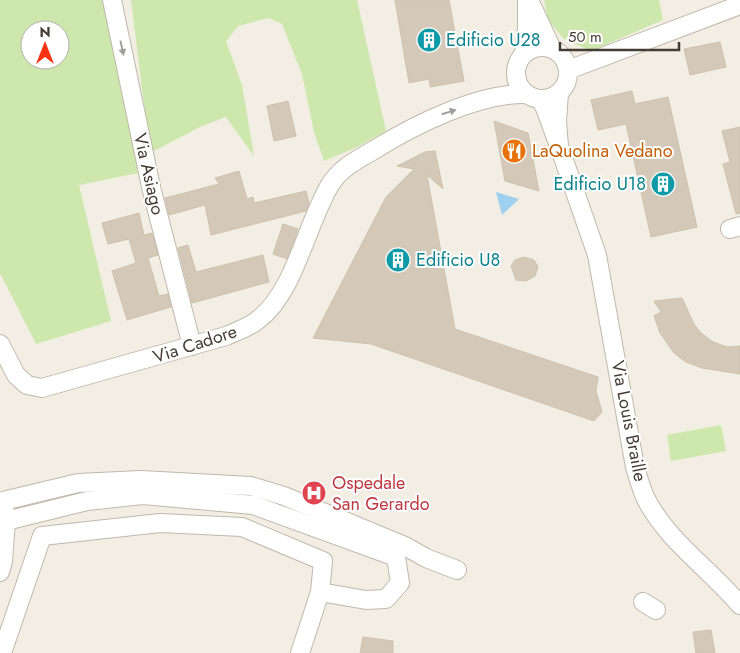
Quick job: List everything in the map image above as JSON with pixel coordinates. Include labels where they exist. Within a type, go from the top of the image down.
[{"type":"street","name":"Via Asiago","points":[[112,0],[151,187],[192,346]]},
{"type":"street","points":[[528,0],[551,47],[565,60],[568,70],[564,88],[559,93],[533,97],[520,88],[516,77],[517,68],[524,54],[528,0]]},
{"type":"street","points":[[568,70],[740,5]]},
{"type":"street","points":[[524,54],[541,47],[551,47]]},
{"type":"street","points":[[558,146],[559,93]]},
{"type":"street","name":"Via Cadore","points":[[0,344],[16,375],[27,385],[42,388],[226,336],[244,328],[260,319],[279,298],[316,213],[331,183],[342,170],[405,131],[440,115],[496,98],[533,97]]},
{"type":"street","name":"Via Louis Braille","points":[[533,97],[545,108],[597,255],[635,468],[645,497],[657,516],[682,546],[740,605]]},
{"type":"street","points":[[0,572],[3,561],[6,521],[3,501],[78,483],[141,480],[251,486],[284,496],[458,570]]},
{"type":"street","points":[[6,521],[87,501],[143,495],[253,504],[396,556],[400,583],[386,599],[366,600],[320,592]]},
{"type":"street","points":[[2,653],[42,536],[160,523],[242,527],[323,561],[320,592],[300,653]]},
{"type":"green space","points":[[0,0],[107,0],[138,173],[79,185],[111,321],[36,344],[0,273]]},
{"type":"green space","points":[[131,0],[357,0],[386,131],[357,147],[324,161],[314,132],[302,74],[282,24],[269,18],[238,26],[226,41],[242,85],[254,156],[226,117],[202,126],[150,153]]},
{"type":"green space","points":[[544,0],[659,0],[663,20],[591,51],[564,39],[548,20]]},
{"type":"green space","points":[[721,425],[726,451],[671,461],[667,435]]},
{"type":"water","points":[[496,192],[519,199],[502,215]]},
{"type":"building","name":"Edificio U28","points":[[395,0],[449,0],[464,81],[430,87],[429,79],[409,83]]},
{"type":"building","points":[[720,42],[726,67],[690,75],[684,49]]},
{"type":"building","name":"Edificio U18","points":[[632,91],[635,104],[668,97],[697,227],[651,237],[626,124],[598,130],[591,100]]},
{"type":"building","points":[[288,101],[296,136],[274,141],[267,106]]},
{"type":"building","points":[[494,121],[528,133],[539,191],[505,181]]},
{"type":"building","points":[[740,127],[740,213],[736,214],[723,164],[730,162],[722,131]]},
{"type":"building","name":"Edificio U8","points":[[435,151],[443,189],[427,175],[455,329],[598,377],[596,391],[602,412],[594,421],[371,344],[313,338],[386,197],[414,169],[397,166],[425,152]]},
{"type":"building","points":[[239,171],[247,199],[253,197],[254,203],[306,191],[309,203],[306,211],[211,235],[205,205],[169,215],[165,198],[219,184],[215,178]]},
{"type":"building","points":[[139,213],[144,235],[152,233],[158,255],[148,258],[159,296],[168,294],[171,307],[127,320],[112,271],[136,263],[129,239],[108,244],[102,223]]},
{"type":"building","points":[[283,224],[298,229],[287,259],[273,254]]},
{"type":"building","points":[[188,245],[196,272],[263,255],[269,282],[192,303],[178,248]]},
{"type":"building","points":[[524,257],[534,260],[538,267],[535,276],[526,281],[516,280],[511,266],[515,260]]},
{"type":"building","points":[[682,298],[694,324],[701,333],[713,342],[727,347],[740,346],[740,374],[702,368],[686,362],[674,353],[660,333],[654,316],[661,312],[654,301]]},
{"type":"building","points":[[711,630],[715,653],[696,653],[693,632]]},
{"type":"building","points":[[363,637],[393,641],[393,653],[360,653]]},
{"type":"place","name":"Edificio U28","points":[[429,40]]},
{"type":"place","name":"LaQuolina Vedano","points":[[514,151]]},
{"type":"place","name":"Edificio U18","points":[[663,184]]},
{"type":"place","name":"Edificio U8","points":[[398,260]]},
{"type":"place","name":"Ospedale San Gerardo","points":[[314,493]]}]
